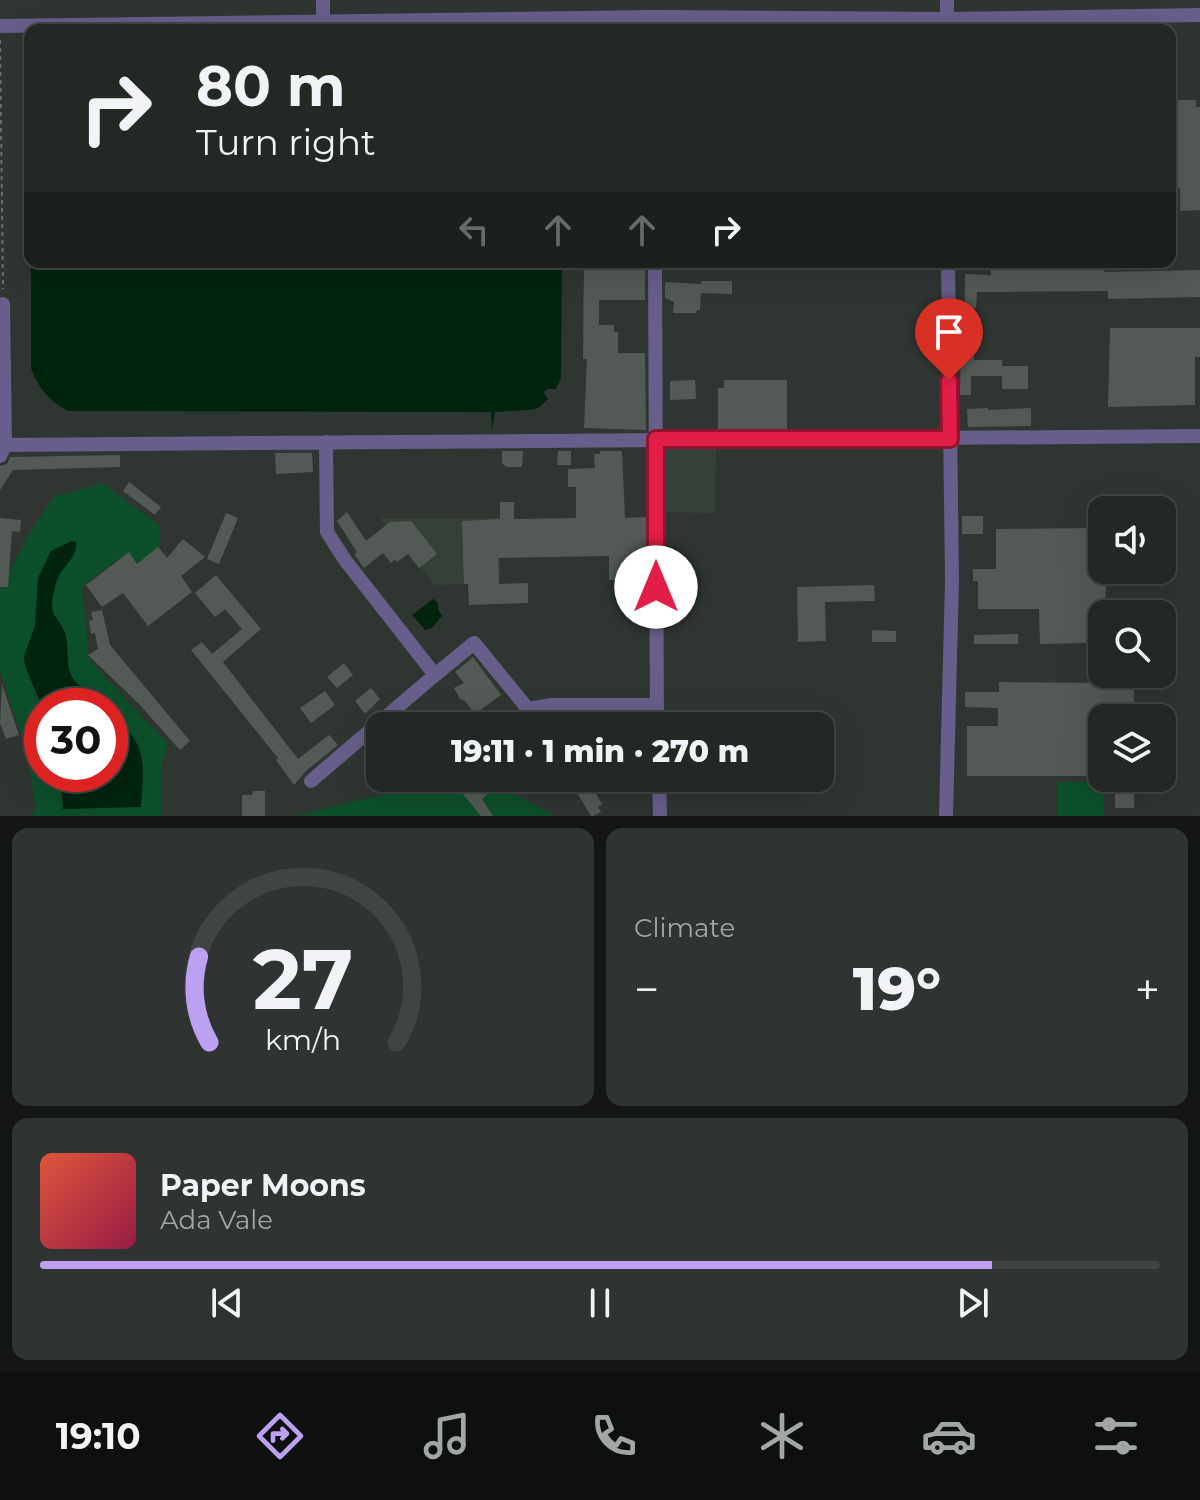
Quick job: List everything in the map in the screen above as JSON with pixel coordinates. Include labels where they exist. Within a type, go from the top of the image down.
[{"type":"street","points":[[323,0],[323,20]]},
{"type":"street","points":[[947,0],[947,24]]},
{"type":"street","points":[[972,24],[1200,15]]},
{"type":"street","points":[[108,24],[323,20],[801,24]]},
{"type":"street","points":[[0,26],[24,26]]},
{"type":"street","points":[[655,268],[657,712]]},
{"type":"street","points":[[946,816],[952,580],[948,268]]},
{"type":"street","points":[[3,304],[2,449],[326,442],[1200,436]]},
{"type":"street","points":[[326,442],[327,532],[345,560],[435,675]]},
{"type":"street","points":[[311,781],[474,643],[530,712]]},
{"type":"street","points":[[528,709],[552,705],[657,705]]},
{"type":"street","points":[[659,792],[660,816]]},
{"type":"path","points":[[0,38],[3,304]]},
{"type":"shaded area","points":[[31,268],[562,268],[561,378],[556,389],[547,389],[544,393],[548,399],[538,408],[495,412],[492,430],[491,412],[68,411],[45,393],[31,368]]},
{"type":"shaded area","points":[[660,447],[716,448],[715,513],[659,512]]},
{"type":"shaded area","points":[[102,483],[160,526],[160,565],[116,560],[82,586],[89,660],[115,688],[24,688],[24,742],[0,671],[0,590],[28,536],[54,497]]},
{"type":"shaded area","points":[[381,518],[500,518],[500,583],[435,585]]},
{"type":"shaded area","points":[[76,542],[75,553],[57,580],[52,608],[65,633],[72,677],[83,688],[34,688],[25,666],[24,656],[35,626],[38,578],[51,551]]},
{"type":"shaded area","points":[[433,599],[438,603],[442,616],[432,628],[425,630],[412,615]]},
{"type":"shaded area","points":[[128,701],[168,744],[161,767],[161,816],[31,816],[36,809],[33,792],[128,792]]},
{"type":"shaded area","points":[[128,732],[140,752],[143,770],[141,807],[63,809],[62,792],[128,792]]},
{"type":"shaded area","points":[[1058,782],[1088,782],[1088,792],[1104,792],[1104,816],[1058,816]]},
{"type":"shaded area","points":[[394,792],[511,792],[555,816],[297,816]]},
{"type":"building","points":[[1176,100],[1196,100],[1196,107],[1200,107],[1200,210],[1180,211],[1180,188],[1176,188]]},
{"type":"building","points":[[584,268],[645,268],[645,300],[599,300],[599,325],[614,325],[614,332],[618,332],[618,353],[645,353],[646,430],[584,428],[587,359],[583,359]]},
{"type":"building","points":[[991,268],[1104,268],[1104,272],[1200,270],[1200,297],[1108,299],[1108,291],[977,292],[976,308],[965,308],[965,274],[991,275]]},
{"type":"building","points":[[701,281],[732,281],[732,294],[701,293],[700,310],[696,313],[673,313],[674,302],[665,298],[665,282],[701,284]]},
{"type":"building","points":[[961,317],[973,317],[974,360],[1002,360],[1002,366],[1028,366],[1028,389],[1002,389],[1002,376],[971,376],[971,395],[960,395]]},
{"type":"building","points":[[1110,328],[1200,328],[1200,357],[1195,357],[1195,405],[1108,407]]},
{"type":"building","points":[[695,380],[696,399],[670,400],[670,381]]},
{"type":"building","points":[[724,380],[787,380],[787,429],[718,429],[718,388],[724,388]]},
{"type":"building","points":[[1031,408],[1031,426],[968,427],[967,409]]},
{"type":"building","points":[[502,451],[523,451],[522,467],[506,467],[502,463]]},
{"type":"building","points":[[558,451],[571,451],[571,465],[557,465]]},
{"type":"building","points":[[600,451],[622,451],[625,518],[646,517],[646,580],[609,580],[609,556],[498,558],[499,584],[528,583],[528,603],[469,605],[468,584],[464,584],[462,521],[500,519],[500,502],[514,502],[514,519],[576,518],[576,487],[568,487],[568,469],[595,468],[594,454],[600,454]]},
{"type":"building","points":[[275,453],[312,453],[313,472],[276,474]]},
{"type":"building","points":[[120,455],[120,467],[13,470],[0,490],[0,466],[7,464],[10,457]]},
{"type":"building","points":[[129,482],[161,507],[155,515],[123,491]]},
{"type":"building","points":[[347,512],[366,541],[390,522],[411,521],[437,554],[419,568],[408,554],[391,563],[383,553],[364,568],[337,521]]},
{"type":"building","points":[[226,513],[238,518],[219,564],[207,559]]},
{"type":"building","points":[[962,516],[983,516],[983,534],[962,534]]},
{"type":"building","points":[[0,518],[21,520],[20,532],[12,531],[8,587],[0,587]]},
{"type":"building","points":[[1088,528],[1088,584],[1106,584],[1105,600],[1088,600],[1088,656],[1087,643],[1040,644],[1039,609],[978,609],[978,581],[973,581],[973,569],[996,569],[996,529]]},
{"type":"building","points":[[183,539],[205,557],[181,576],[192,592],[148,626],[123,593],[102,607],[86,585],[129,552],[137,564],[158,547],[167,558]]},
{"type":"building","points":[[216,575],[261,629],[223,662],[298,759],[329,735],[338,745],[294,785],[276,760],[278,758],[191,650],[202,642],[212,654],[242,629],[225,609],[215,617],[195,593]]},
{"type":"building","points":[[874,585],[875,601],[825,602],[826,641],[798,642],[797,587]]},
{"type":"building","points":[[102,610],[110,645],[190,741],[180,750],[128,693],[128,688],[122,688],[88,655],[98,649],[95,633],[91,634],[91,612]]},
{"type":"building","points":[[872,630],[896,631],[896,642],[872,642]]},
{"type":"building","points":[[1018,634],[1018,644],[974,644],[974,635]]},
{"type":"building","points":[[473,657],[501,695],[473,712],[454,688],[464,683],[455,672]]},
{"type":"building","points":[[344,663],[353,675],[337,688],[327,677]]},
{"type":"building","points":[[999,682],[1088,683],[1088,688],[1134,688],[1134,704],[1088,704],[1088,776],[967,776],[967,726],[998,726],[998,708],[965,707],[965,692],[999,692]]},
{"type":"building","points":[[2,684],[19,735],[6,739],[0,723]]},
{"type":"building","points":[[371,688],[380,699],[365,714],[355,701]]},
{"type":"building","points":[[325,691],[335,705],[311,723],[300,708]]},
{"type":"building","points":[[253,791],[265,791],[265,816],[242,816],[242,795],[252,795]]},
{"type":"building","points":[[490,792],[482,799],[493,816],[481,816],[463,794]]},
{"type":"building","points":[[577,792],[595,792],[602,804],[598,807],[601,812],[591,816]]},
{"type":"building","points":[[1115,792],[1134,792],[1134,808],[1115,808]]},
{"type":"route","points":[[656,587],[656,439],[950,439],[949,380]]}]
